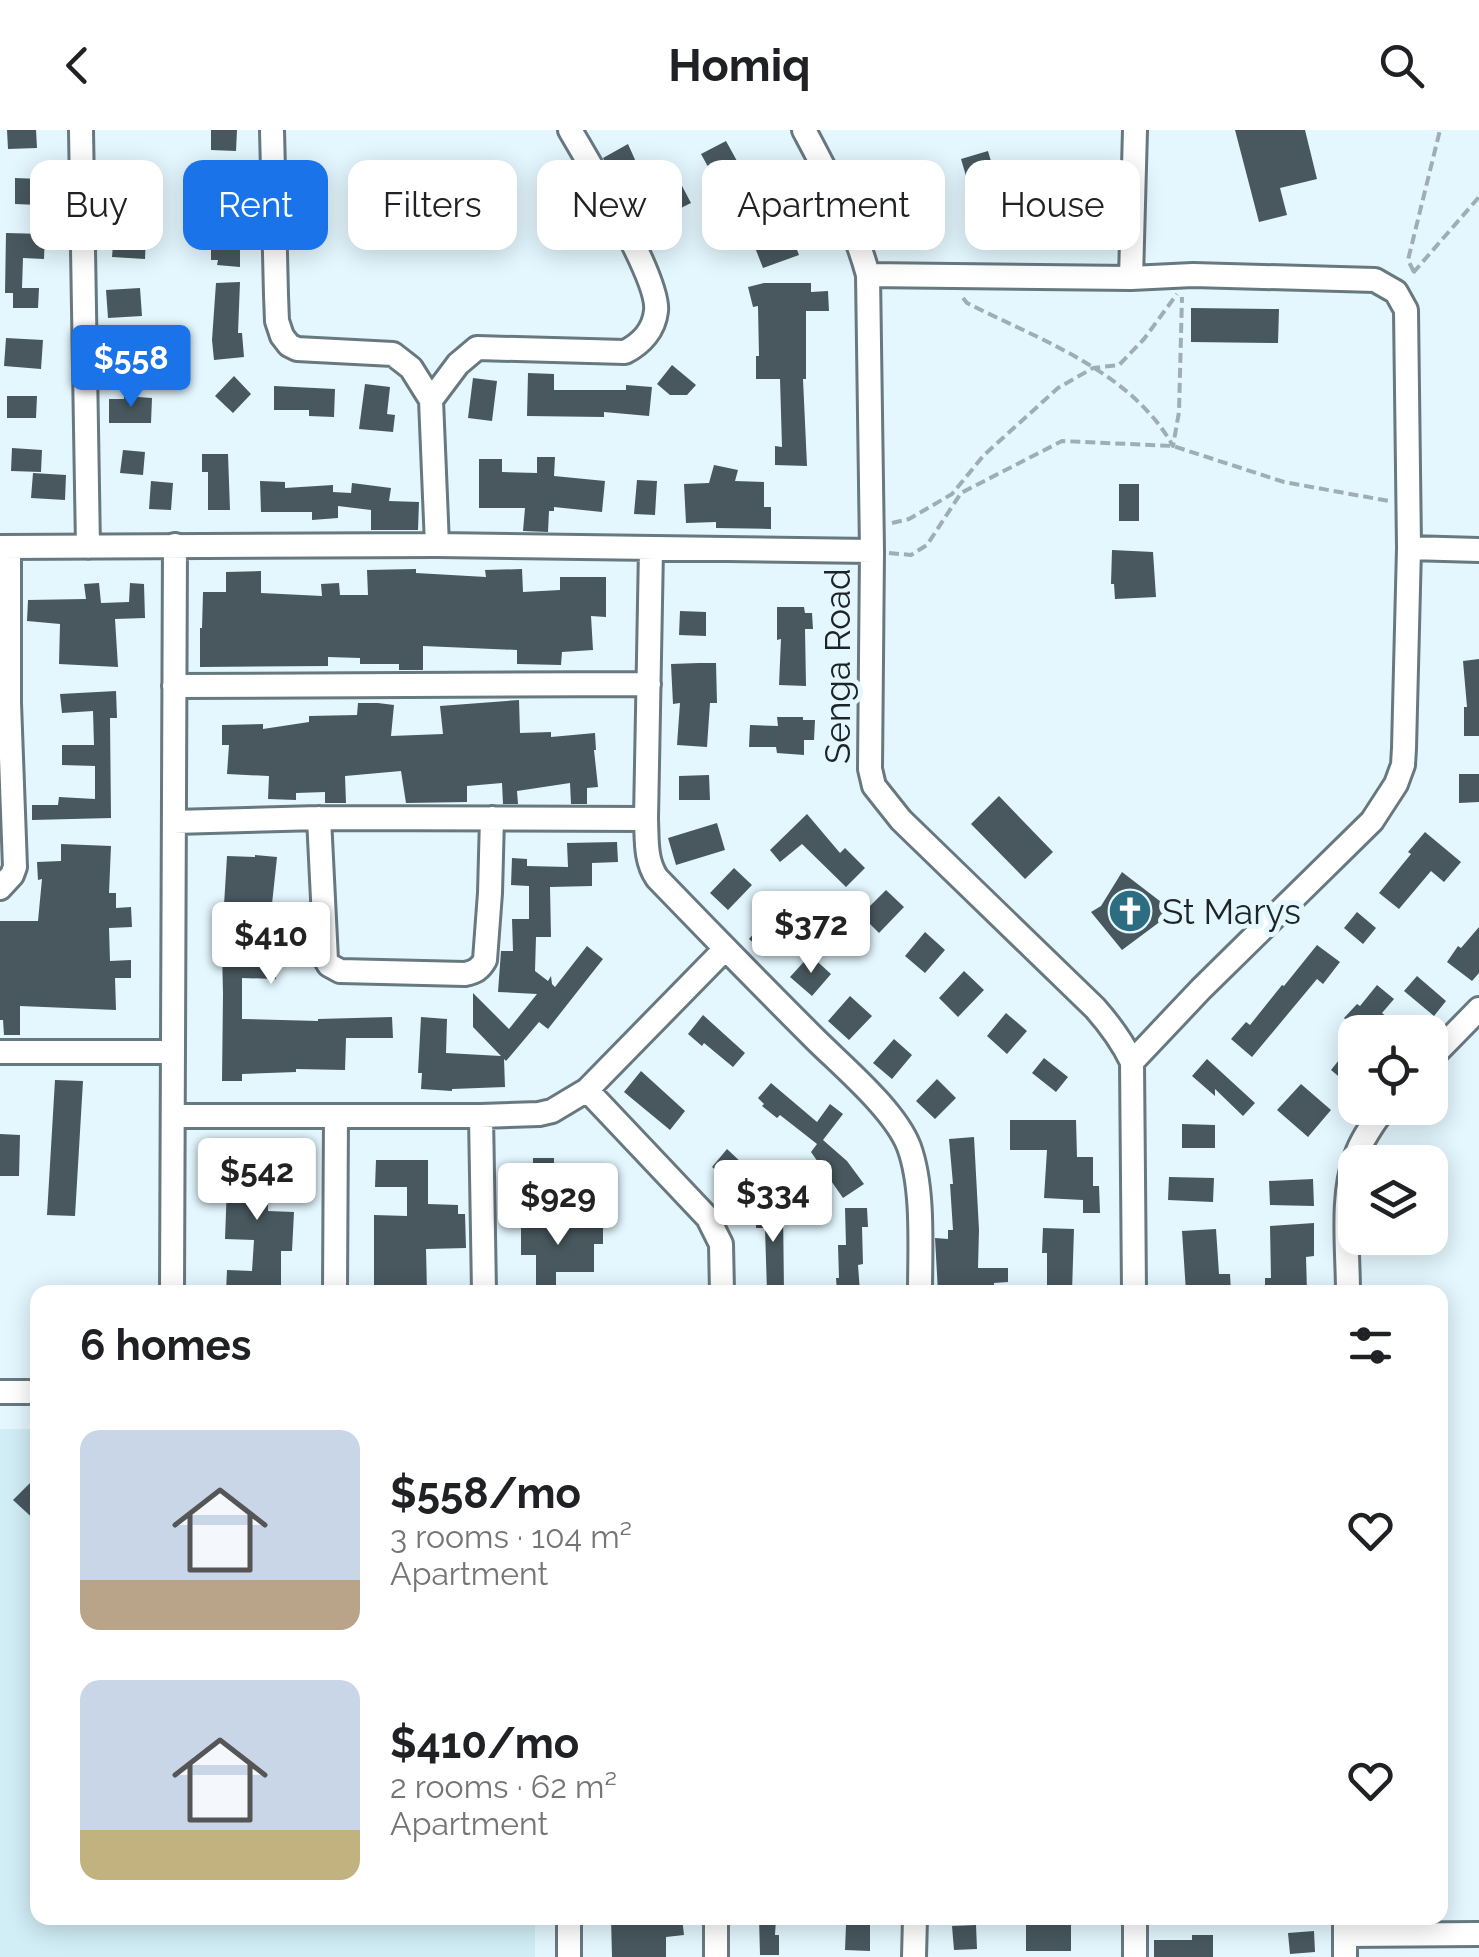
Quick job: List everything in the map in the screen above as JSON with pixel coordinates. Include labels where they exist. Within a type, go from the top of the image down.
[{"type":"street","points":[[82,130],[88,547]]},
{"type":"street","points":[[272,130],[277,321],[282,336],[289,344],[306,351],[393,354],[411,368],[430,400],[437,545]]},
{"type":"street","points":[[430,400],[458,364],[477,348],[625,352],[636,347],[653,325],[653,288],[570,130]]},
{"type":"street","name":"Senga Road","points":[[804,130],[859,240],[868,275],[870,769],[874,786],[902,820],[1106,1020],[1132,1062]]},
{"type":"street","points":[[1132,278],[1135,130]]},
{"type":"street","points":[[868,275],[1132,278],[1183,275],[1375,280],[1396,292],[1406,310],[1409,548],[1403,765],[1391,794],[1372,821],[1132,1062],[1134,1285]]},
{"type":"street","points":[[0,888],[15,867],[5,703],[4,548],[437,545],[651,549],[872,540]]},
{"type":"street","points":[[172,1285],[174,545]]},
{"type":"street","points":[[1409,548],[1479,550]]},
{"type":"street","points":[[651,549],[648,858],[654,874],[902,1131],[916,1170],[920,1285]]},
{"type":"street","points":[[174,686],[649,684]]},
{"type":"street","points":[[174,822],[319,818],[646,819]]},
{"type":"street","points":[[319,818],[329,965],[340,971],[465,974],[481,968],[484,960],[492,818]]},
{"type":"street","points":[[173,1116],[482,1116],[552,1112],[587,1090],[725,949]]},
{"type":"street","points":[[1448,1041],[1479,1009]]},
{"type":"street","points":[[0,1052],[173,1052]]},
{"type":"street","points":[[587,1090],[708,1218],[721,1244],[722,1285]]},
{"type":"street","points":[[335,1285],[336,1116]]},
{"type":"street","points":[[482,1116],[484,1285]]},
{"type":"street","points":[[1348,1285],[1348,1194],[1354,1159],[1373,1125]]},
{"type":"street","points":[[0,1392],[30,1392]]},
{"type":"street","points":[[569,1925],[569,1957]]},
{"type":"street","points":[[716,1925],[716,1957]]},
{"type":"street","points":[[914,1957],[915,1925]]},
{"type":"street","points":[[1135,1925],[1135,1957]]},
{"type":"street","points":[[1345,1936],[1479,1934]]},
{"type":"path","points":[[1414,272],[1408,260],[1440,130]]},
{"type":"path","points":[[1396,292],[1479,198]]},
{"type":"path","points":[[872,540],[952,494],[984,455],[1058,388],[1092,368],[1119,365],[1176,298],[1183,275]]},
{"type":"path","points":[[1173,446],[1180,380],[1183,275]]},
{"type":"path","points":[[943,276],[967,303],[1070,353],[1133,396],[1161,425],[1173,446]]},
{"type":"path","points":[[872,540],[911,554],[927,544],[961,492],[1062,441],[1173,446],[1284,482],[1408,504]]},
{"type":"shaded area","points":[[0,1429],[30,1429],[30,1925],[535,1925],[535,1957],[0,1957]]},
{"type":"building","points":[[7,130],[36,130],[37,148],[8,149]]},
{"type":"building","points":[[211,130],[237,130],[236,151],[211,150]]},
{"type":"building","points":[[1235,130],[1305,130],[1317,179],[1280,188],[1287,215],[1259,222]]},
{"type":"building","points":[[726,141],[736,160],[704,160],[701,154]]},
{"type":"building","points":[[628,144],[635,160],[604,160]]},
{"type":"building","points":[[988,151],[991,160],[965,160],[965,173],[961,159]]},
{"type":"building","points":[[15,178],[30,179],[30,205],[15,204]]},
{"type":"building","points":[[682,186],[691,203],[682,207]]},
{"type":"building","points":[[6,233],[30,234],[30,250],[44,250],[44,259],[23,258],[22,288],[39,288],[38,308],[13,308],[13,293],[5,293]]},
{"type":"building","points":[[113,250],[145,250],[145,259],[112,257]]},
{"type":"building","points":[[211,250],[240,250],[240,267],[217,265],[218,260],[211,260]]},
{"type":"building","points":[[756,250],[797,250],[799,255],[763,268]]},
{"type":"building","points":[[240,282],[238,333],[242,333],[244,357],[214,360],[216,283]]},
{"type":"building","points":[[811,283],[811,292],[828,291],[829,311],[806,311],[803,379],[807,466],[775,465],[775,446],[782,447],[780,379],[756,379],[758,306],[753,307],[748,287]]},
{"type":"building","points":[[140,288],[142,316],[108,318],[106,290]]},
{"type":"building","points":[[1191,308],[1279,309],[1278,343],[1191,342]]},
{"type":"building","points":[[6,338],[43,340],[41,369],[4,366]]},
{"type":"building","points":[[672,365],[696,385],[687,395],[670,395],[657,384]]},
{"type":"building","points":[[528,373],[554,374],[554,390],[652,387],[649,416],[604,412],[604,417],[527,416]]},
{"type":"building","points":[[234,376],[251,394],[233,413],[215,396]]},
{"type":"building","points":[[473,378],[497,381],[492,421],[468,418]]},
{"type":"building","points":[[365,384],[390,387],[387,414],[395,415],[393,432],[359,429]]},
{"type":"building","points":[[274,386],[335,389],[334,417],[309,416],[309,410],[274,410]]},
{"type":"building","points":[[7,396],[37,396],[36,418],[7,418]]},
{"type":"building","points":[[152,398],[151,423],[109,423],[109,399]]},
{"type":"building","points":[[12,448],[42,450],[41,472],[11,471]]},
{"type":"building","points":[[123,450],[145,452],[143,475],[120,473]]},
{"type":"building","points":[[202,454],[228,454],[230,510],[208,510],[208,472],[202,472]]},
{"type":"building","points":[[537,457],[555,457],[554,476],[605,481],[602,512],[554,507],[554,511],[549,511],[548,532],[523,531],[525,508],[479,508],[479,459],[502,459],[502,472],[537,473]]},
{"type":"building","points":[[714,465],[738,470],[735,481],[764,482],[764,507],[771,507],[771,529],[716,528],[716,522],[686,523],[684,484],[709,483]]},
{"type":"building","points":[[33,473],[66,475],[65,500],[31,498]]},
{"type":"building","points":[[637,480],[657,481],[655,515],[634,514]]},
{"type":"building","points":[[151,481],[173,483],[171,510],[149,509]]},
{"type":"building","points":[[260,481],[285,482],[285,488],[333,485],[333,492],[351,493],[352,483],[391,488],[389,501],[419,502],[418,530],[371,530],[371,510],[338,506],[338,518],[312,520],[312,512],[261,512]]},
{"type":"building","points":[[1119,484],[1139,484],[1139,521],[1119,521]]},
{"type":"building","points":[[1112,550],[1153,552],[1156,597],[1115,599],[1111,584]]},
{"type":"building","points":[[416,569],[416,573],[486,577],[485,570],[522,569],[523,592],[560,590],[560,577],[606,577],[606,617],[591,616],[593,650],[562,652],[561,665],[517,664],[517,650],[423,646],[423,670],[399,670],[399,664],[360,664],[360,658],[328,657],[328,666],[200,667],[203,592],[226,592],[226,572],[261,571],[261,593],[322,596],[321,584],[339,583],[340,595],[368,595],[367,570]]},
{"type":"building","points":[[99,583],[101,603],[129,602],[130,583],[144,584],[145,618],[115,619],[118,667],[59,664],[60,624],[27,621],[28,600],[86,599],[84,584]]},
{"type":"building","points":[[777,607],[804,607],[805,613],[812,613],[813,629],[805,629],[806,686],[779,685],[781,639],[777,640]]},
{"type":"building","points":[[680,611],[706,612],[706,636],[679,635]]},
{"type":"building","points":[[1479,659],[1479,736],[1464,736],[1467,707],[1463,661]]},
{"type":"building","points":[[716,663],[717,703],[710,703],[707,747],[677,745],[680,703],[673,704],[671,664]]},
{"type":"building","points":[[116,691],[117,718],[110,718],[111,818],[32,820],[32,805],[58,805],[59,797],[95,799],[95,766],[62,765],[62,745],[94,745],[93,711],[62,713],[60,694]]},
{"type":"building","points":[[519,700],[520,733],[551,732],[551,737],[595,733],[598,787],[587,788],[587,804],[571,804],[570,783],[517,791],[518,804],[503,804],[502,783],[467,786],[467,802],[406,803],[401,771],[345,776],[346,803],[325,803],[325,792],[296,793],[296,800],[268,799],[269,776],[227,774],[229,745],[222,745],[222,725],[263,724],[263,729],[309,722],[309,716],[357,715],[358,703],[378,703],[394,705],[391,736],[443,734],[440,706]]},
{"type":"building","points":[[777,717],[815,720],[814,740],[804,740],[804,755],[777,753],[776,747],[749,747],[750,725],[778,726]]},
{"type":"building","points":[[1459,774],[1479,774],[1479,802],[1459,803]]},
{"type":"building","points":[[709,775],[710,800],[679,800],[679,776]]},
{"type":"building","points":[[999,796],[1053,852],[1025,879],[971,824]]},
{"type":"building","points":[[807,814],[840,853],[845,848],[865,868],[846,887],[802,844],[780,862],[770,850]]},
{"type":"building","points":[[717,823],[725,850],[676,865],[668,838]]},
{"type":"building","points":[[1425,832],[1461,862],[1444,882],[1431,871],[1399,909],[1379,893]]},
{"type":"building","points":[[617,842],[618,862],[592,863],[592,886],[550,887],[551,937],[536,937],[535,971],[548,981],[551,976],[555,987],[587,946],[603,959],[548,1029],[539,1022],[504,1059],[505,1087],[421,1089],[421,1017],[447,1019],[446,1053],[501,1056],[473,1027],[473,993],[509,1029],[537,994],[498,992],[501,951],[513,951],[512,919],[529,919],[529,886],[511,885],[512,858],[527,859],[527,866],[568,867],[567,843]]},
{"type":"building","points":[[61,844],[111,846],[109,893],[116,893],[116,908],[131,907],[132,927],[109,928],[110,961],[131,960],[131,978],[115,978],[116,1010],[20,1006],[20,1035],[4,1035],[0,1020],[0,921],[38,921],[42,879],[38,880],[37,862],[61,861]]},
{"type":"building","points":[[227,856],[277,857],[272,904],[279,904],[280,933],[276,979],[242,978],[242,1019],[318,1021],[392,1017],[393,1038],[346,1038],[345,1070],[296,1069],[242,1074],[242,1081],[222,1081],[221,905]]},
{"type":"building","points":[[734,868],[752,885],[728,910],[710,893]]},
{"type":"building","name":"St Marys","points":[[1122,872],[1168,910],[1165,918],[1122,950],[1091,912],[1101,906]]},
{"type":"building","points":[[886,890],[904,907],[879,933],[861,915]]},
{"type":"building","points":[[1357,912],[1376,928],[1363,944],[1344,928]]},
{"type":"building","points":[[770,915],[789,932],[769,956],[749,939]]},
{"type":"building","points":[[1479,927],[1479,973],[1472,981],[1447,962]]},
{"type":"building","points":[[925,932],[945,950],[925,973],[905,956]]},
{"type":"building","points":[[1317,945],[1340,962],[1323,984],[1317,979],[1252,1057],[1231,1039],[1246,1022],[1250,1025]]},
{"type":"building","points":[[810,955],[831,974],[812,996],[790,977]]},
{"type":"building","points":[[964,971],[984,990],[958,1017],[939,998]]},
{"type":"building","points":[[1417,976],[1446,1001],[1433,1015],[1404,991]]},
{"type":"building","points":[[1377,985],[1394,999],[1382,1013],[1384,1015],[1347,1015],[1357,1004],[1360,1006]]},
{"type":"building","points":[[850,996],[872,1016],[849,1040],[828,1021]]},
{"type":"building","points":[[1006,1013],[1027,1031],[1007,1054],[987,1036]]},
{"type":"building","points":[[703,1015],[745,1053],[733,1067],[688,1034]]},
{"type":"building","points":[[894,1039],[912,1055],[892,1079],[873,1063]]},
{"type":"building","points":[[1044,1058],[1068,1077],[1056,1092],[1032,1073]]},
{"type":"building","points":[[1207,1059],[1255,1103],[1243,1116],[1215,1089],[1215,1096],[1192,1076]]},
{"type":"building","points":[[641,1071],[685,1111],[670,1130],[624,1092]]},
{"type":"building","points":[[937,1079],[956,1098],[935,1119],[916,1101]]},
{"type":"building","points":[[55,1080],[83,1081],[75,1216],[47,1215]]},
{"type":"building","points":[[771,1083],[817,1122],[830,1104],[843,1114],[823,1140],[847,1161],[864,1184],[843,1198],[811,1152],[817,1144],[762,1106],[758,1098]]},
{"type":"building","points":[[1301,1084],[1331,1110],[1308,1137],[1277,1110]]},
{"type":"building","points":[[1010,1120],[1076,1120],[1077,1157],[1093,1157],[1093,1186],[1099,1186],[1100,1213],[1083,1213],[1083,1200],[1044,1198],[1047,1150],[1010,1150]]},
{"type":"building","points":[[1182,1124],[1215,1125],[1215,1148],[1182,1148]]},
{"type":"building","points":[[0,1134],[20,1135],[19,1176],[0,1176]]},
{"type":"building","points":[[974,1137],[978,1268],[1008,1268],[1008,1282],[938,1285],[935,1238],[948,1239],[948,1230],[953,1230],[949,1139]]},
{"type":"building","points":[[727,1149],[760,1180],[743,1200],[728,1187],[732,1183],[712,1167]]},
{"type":"building","points":[[228,1157],[283,1160],[281,1184],[268,1184],[268,1211],[294,1212],[292,1251],[281,1251],[281,1285],[226,1285],[227,1270],[252,1271],[254,1240],[225,1239]]},
{"type":"building","points":[[533,1158],[554,1158],[554,1188],[533,1188]]},
{"type":"building","points":[[376,1160],[428,1160],[428,1204],[458,1205],[458,1214],[465,1214],[466,1248],[426,1249],[427,1285],[374,1285],[374,1215],[407,1216],[407,1187],[375,1187]]},
{"type":"building","points":[[1169,1177],[1214,1178],[1213,1202],[1168,1200]]},
{"type":"building","points":[[1313,1179],[1314,1206],[1270,1205],[1269,1181]]},
{"type":"building","points":[[756,1207],[783,1207],[784,1285],[767,1285],[765,1228],[756,1228]]},
{"type":"building","points":[[845,1208],[867,1208],[868,1227],[862,1227],[863,1264],[858,1265],[859,1285],[836,1285],[838,1245],[846,1245]]},
{"type":"building","points":[[521,1215],[556,1216],[556,1225],[603,1224],[603,1244],[594,1244],[594,1272],[556,1272],[556,1285],[536,1285],[536,1255],[521,1255]]},
{"type":"building","points":[[1314,1223],[1314,1256],[1306,1257],[1307,1285],[1265,1285],[1265,1278],[1271,1278],[1270,1226]]},
{"type":"building","points":[[1043,1228],[1074,1229],[1072,1285],[1047,1285],[1047,1253],[1042,1253]]},
{"type":"building","points":[[1216,1229],[1219,1274],[1230,1274],[1231,1285],[1186,1285],[1182,1231]]},
{"type":"building","points":[[30,1483],[30,1516],[13,1500]]},
{"type":"building","points":[[611,1925],[683,1925],[684,1935],[666,1937],[666,1957],[612,1957]]},
{"type":"building","points":[[759,1925],[776,1925],[779,1955],[760,1955]]},
{"type":"building","points":[[846,1925],[870,1925],[870,1951],[845,1950]]},
{"type":"building","points":[[976,1925],[977,1949],[954,1950],[952,1926]]},
{"type":"building","points":[[1026,1925],[1071,1925],[1071,1951],[1026,1951]]},
{"type":"building","points":[[1314,1931],[1315,1952],[1290,1954],[1288,1933]]},
{"type":"building","points":[[1192,1935],[1213,1935],[1213,1957],[1154,1957],[1154,1940],[1192,1940]]},
{"type":"place","name":"St Marys","points":[[1130,911]]}]
